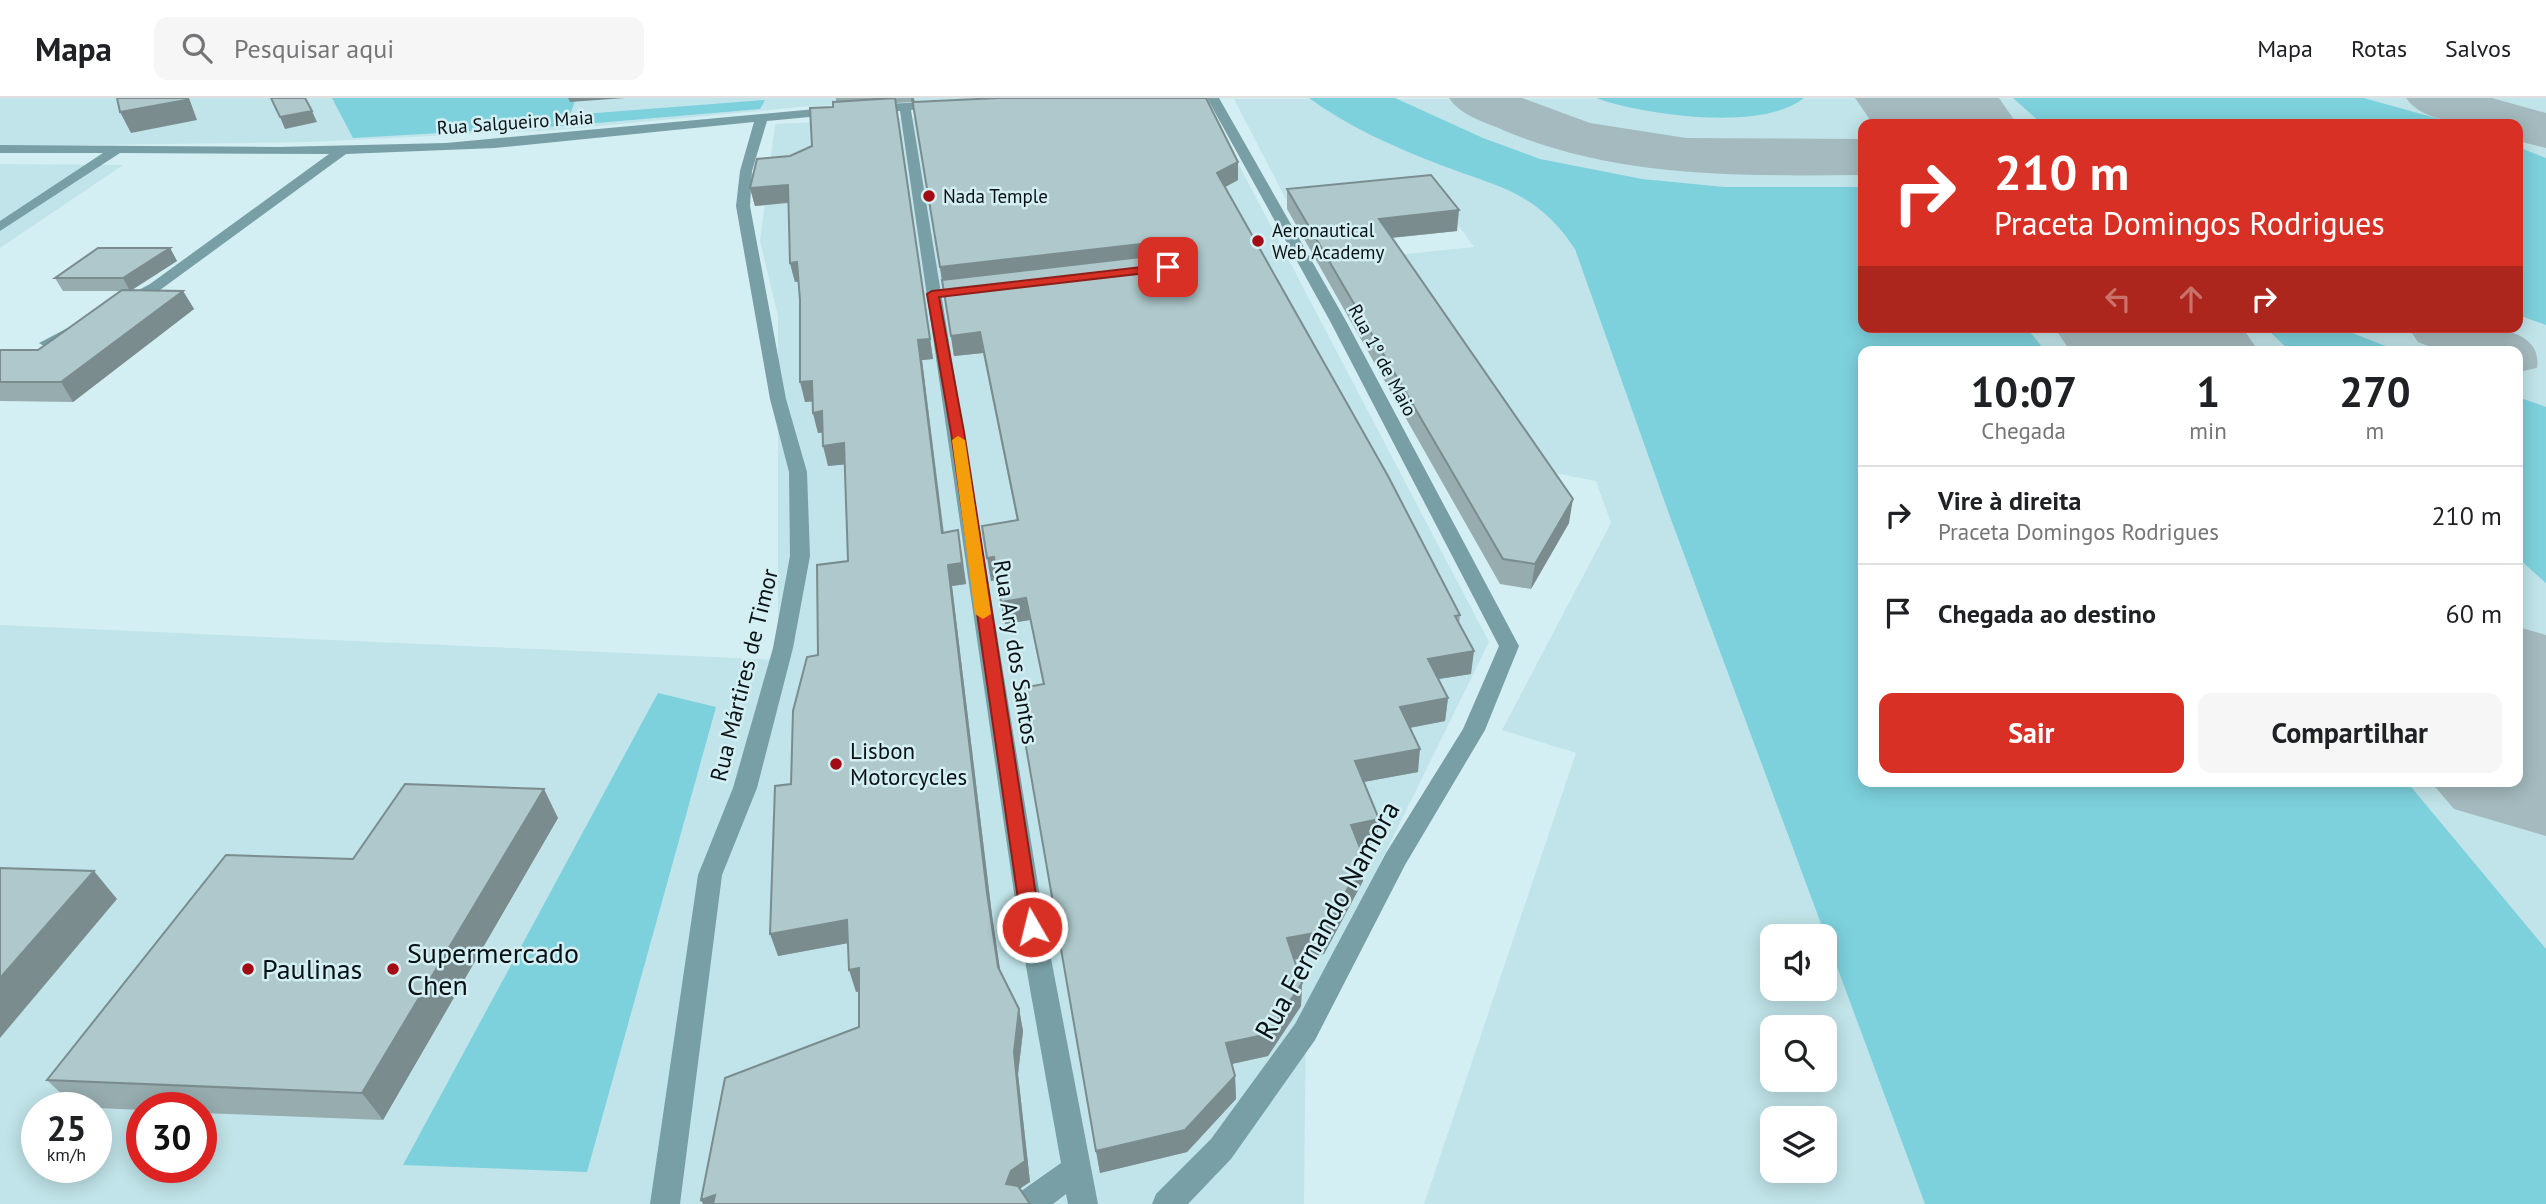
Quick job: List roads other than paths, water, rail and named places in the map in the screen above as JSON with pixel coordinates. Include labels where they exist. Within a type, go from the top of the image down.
[{"type":"street","name":"Rua 1º de Maio","points":[[1213,98],[1286,233],[1338,321],[1509,646]]},
{"type":"street","name":"Rua Salgueiro Maia","points":[[0,149],[343,150],[569,138],[762,117],[957,104]]},
{"type":"street","name":"Rua Ary dos Santos","points":[[905,107],[939,293],[957,432],[1032,927],[1083,1204]]},
{"type":"street","name":"Rua Mártires de Timor","points":[[665,1204],[710,875],[745,788],[783,648],[800,556],[799,472],[778,399],[743,206],[746,171],[762,117]]},
{"type":"street","points":[[0,227],[119,149]]},
{"type":"street","points":[[47,344],[155,288],[343,150]]},
{"type":"street","name":"Rua Fernando Namora","points":[[1167,1204],[1221,1149],[1305,1032],[1395,860],[1474,730],[1509,646]]},
{"type":"street","points":[[1028,1204],[1076,1169]]},
{"type":"place","name":"Nada Temple","points":[[929,196]]},
{"type":"place","name":"Aeronautical Web Academy","points":[[1258,241]]},
{"type":"place","name":"Lisbon Motorcycles","points":[[836,764]]},
{"type":"place","name":"Paulinas","points":[[248,969]]},
{"type":"place","name":"Supermercado Chen","points":[[393,969]]}]
